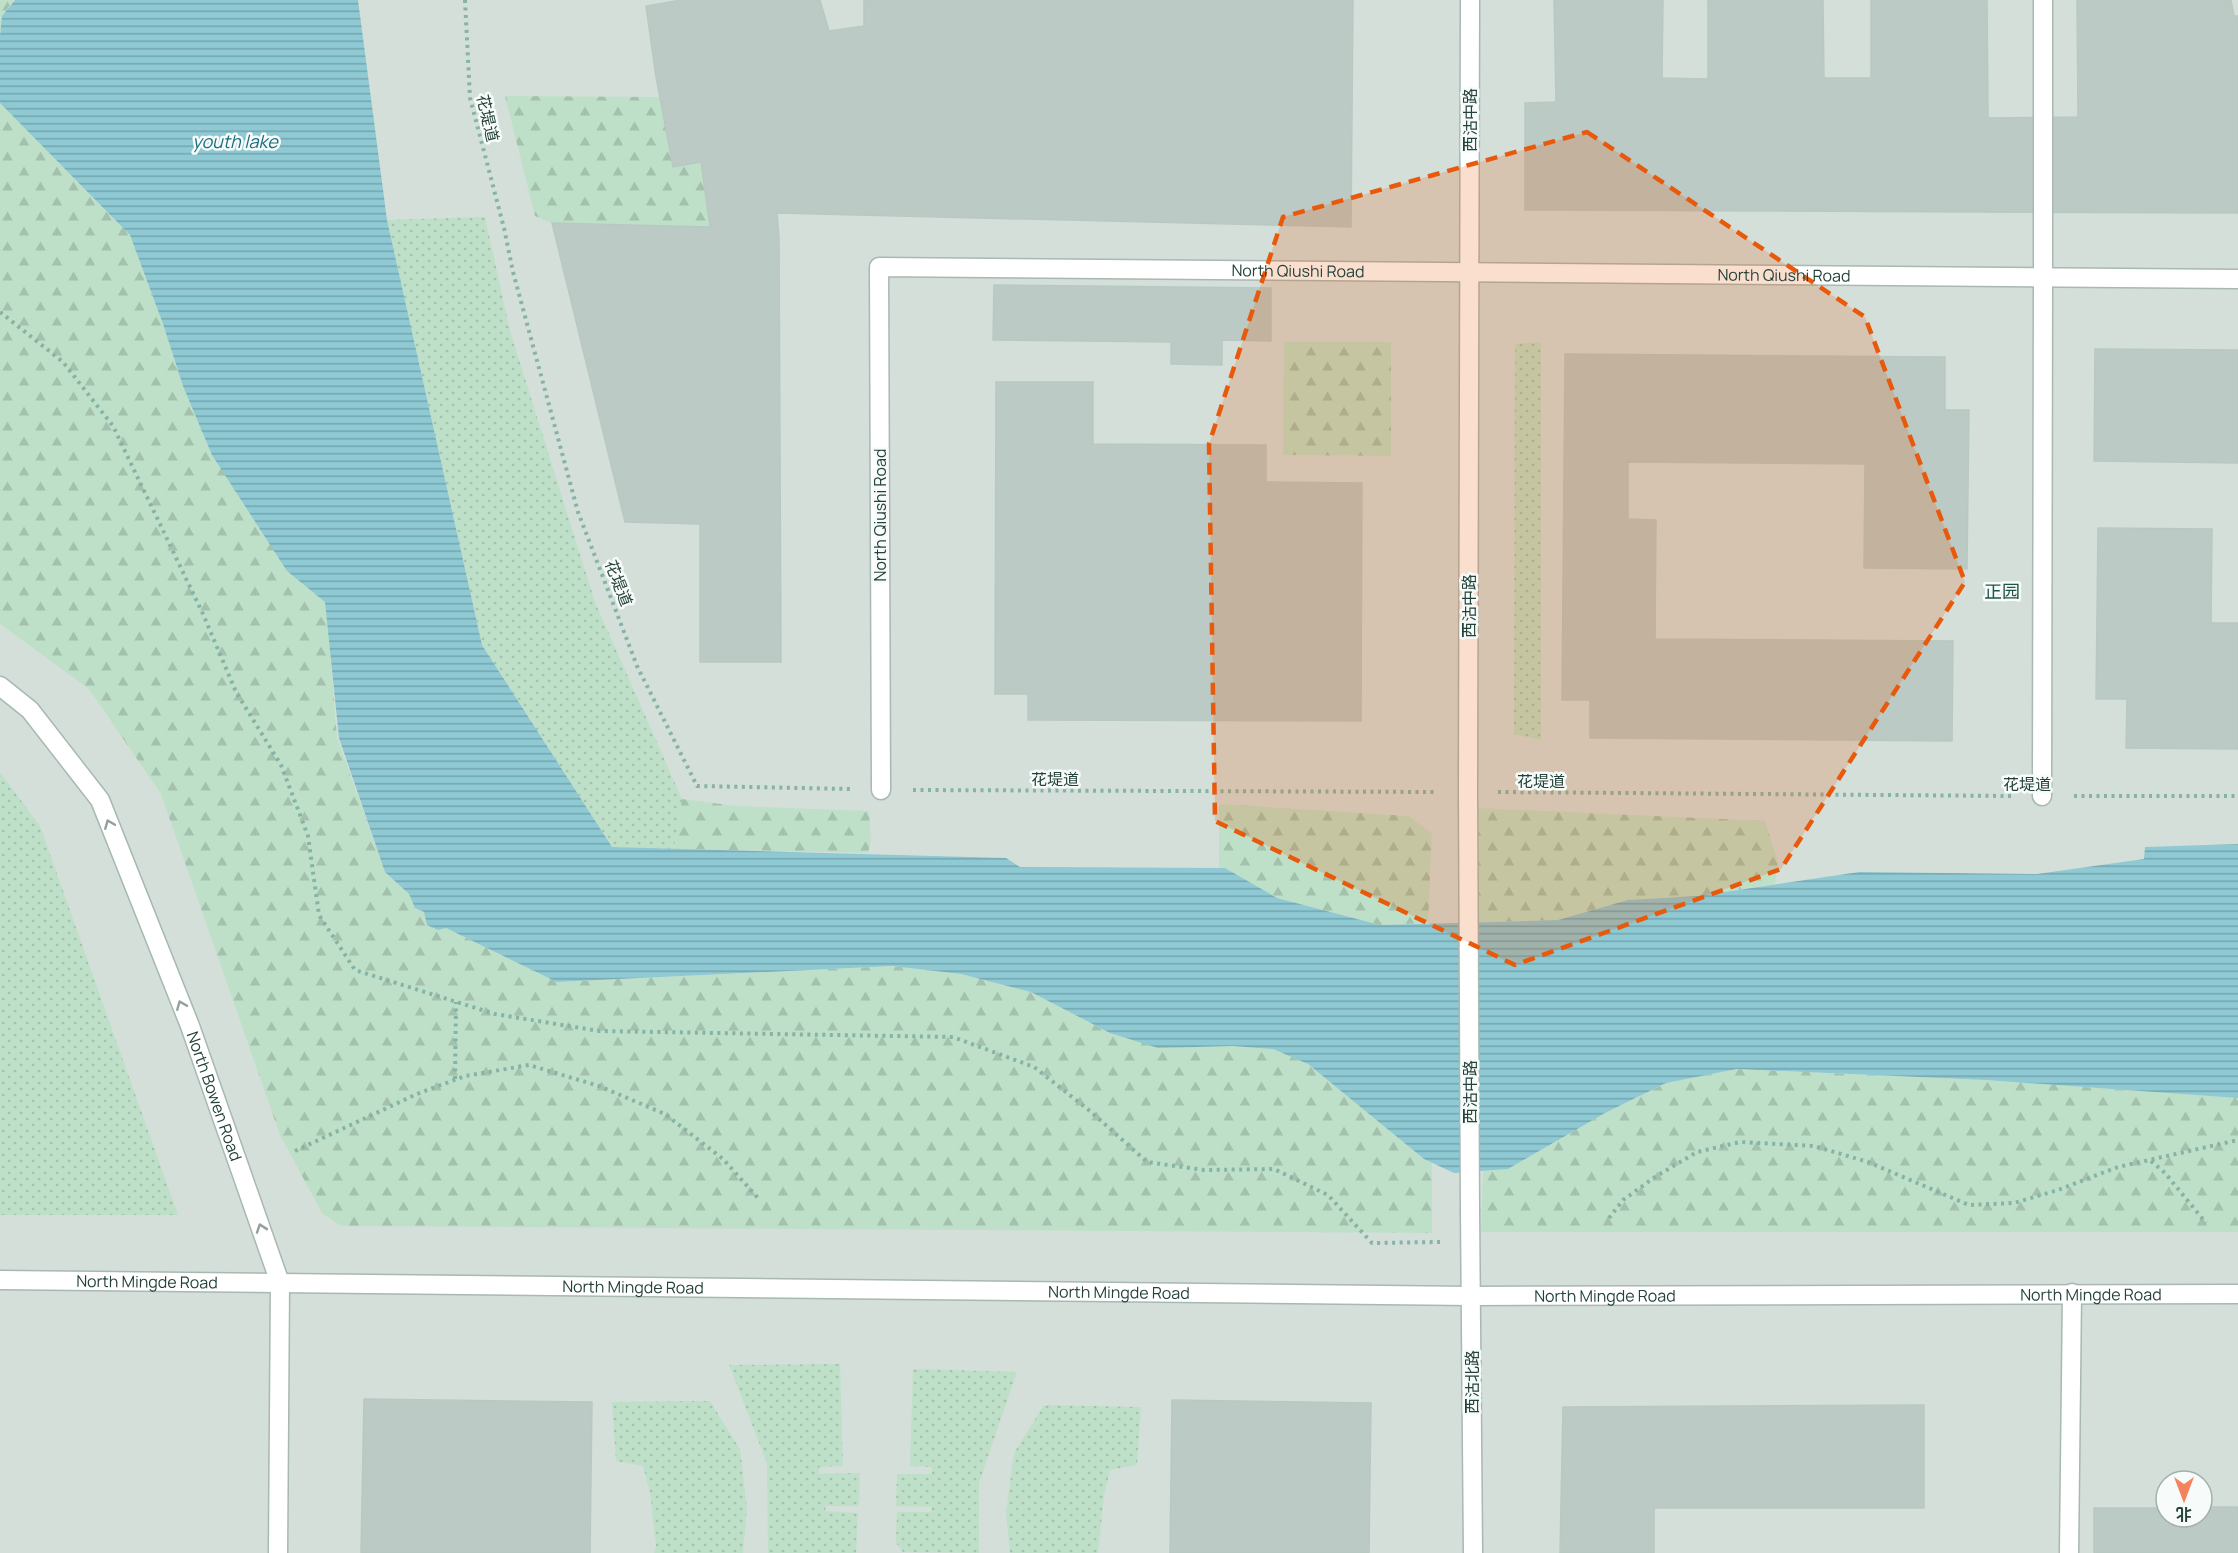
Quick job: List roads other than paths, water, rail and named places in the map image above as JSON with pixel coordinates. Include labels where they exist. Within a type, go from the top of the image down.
[{"type":"street","name":"西沽中路","points":[[1470,0],[1468,792],[1470,1211]]},
{"type":"street","points":[[2042,796],[2043,0]]},
{"type":"street","name":"North Qiushi Road","points":[[880,790],[879,267],[2238,279]]},
{"type":"street","name":"North Bowen Road","points":[[0,686],[30,710],[100,800],[190,1026],[280,1283],[278,1553]]},
{"type":"street","name":"西沽北路","points":[[1470,1211],[1473,1553]]},
{"type":"street","name":"North Mingde Road","points":[[0,1280],[1471,1296],[2238,1294]]},
{"type":"street","points":[[2069,1553],[2072,1293]]},
{"type":"water","name":"youth lake","points":[[15,0],[358,0],[387,220],[482,645],[612,847],[1006,858],[1020,867],[1225,868],[1277,898],[1380,925],[1558,920],[1628,900],[1698,896],[1859,872],[2037,874],[2144,859],[2145,847],[2238,844],[2238,1098],[1986,1080],[1737,1069],[1666,1083],[1605,1113],[1508,1169],[1454,1173],[1424,1159],[1308,1064],[1273,1049],[1233,1046],[1158,1048],[1110,1033],[1031,992],[961,974],[892,966],[557,982],[446,928],[438,930],[427,925],[424,912],[415,908],[409,894],[385,872],[339,738],[325,602],[287,571],[212,455],[183,386],[130,235],[0,103],[2,16]]},
{"type":"district","name":"正园","points":[[2002,591]]}]
